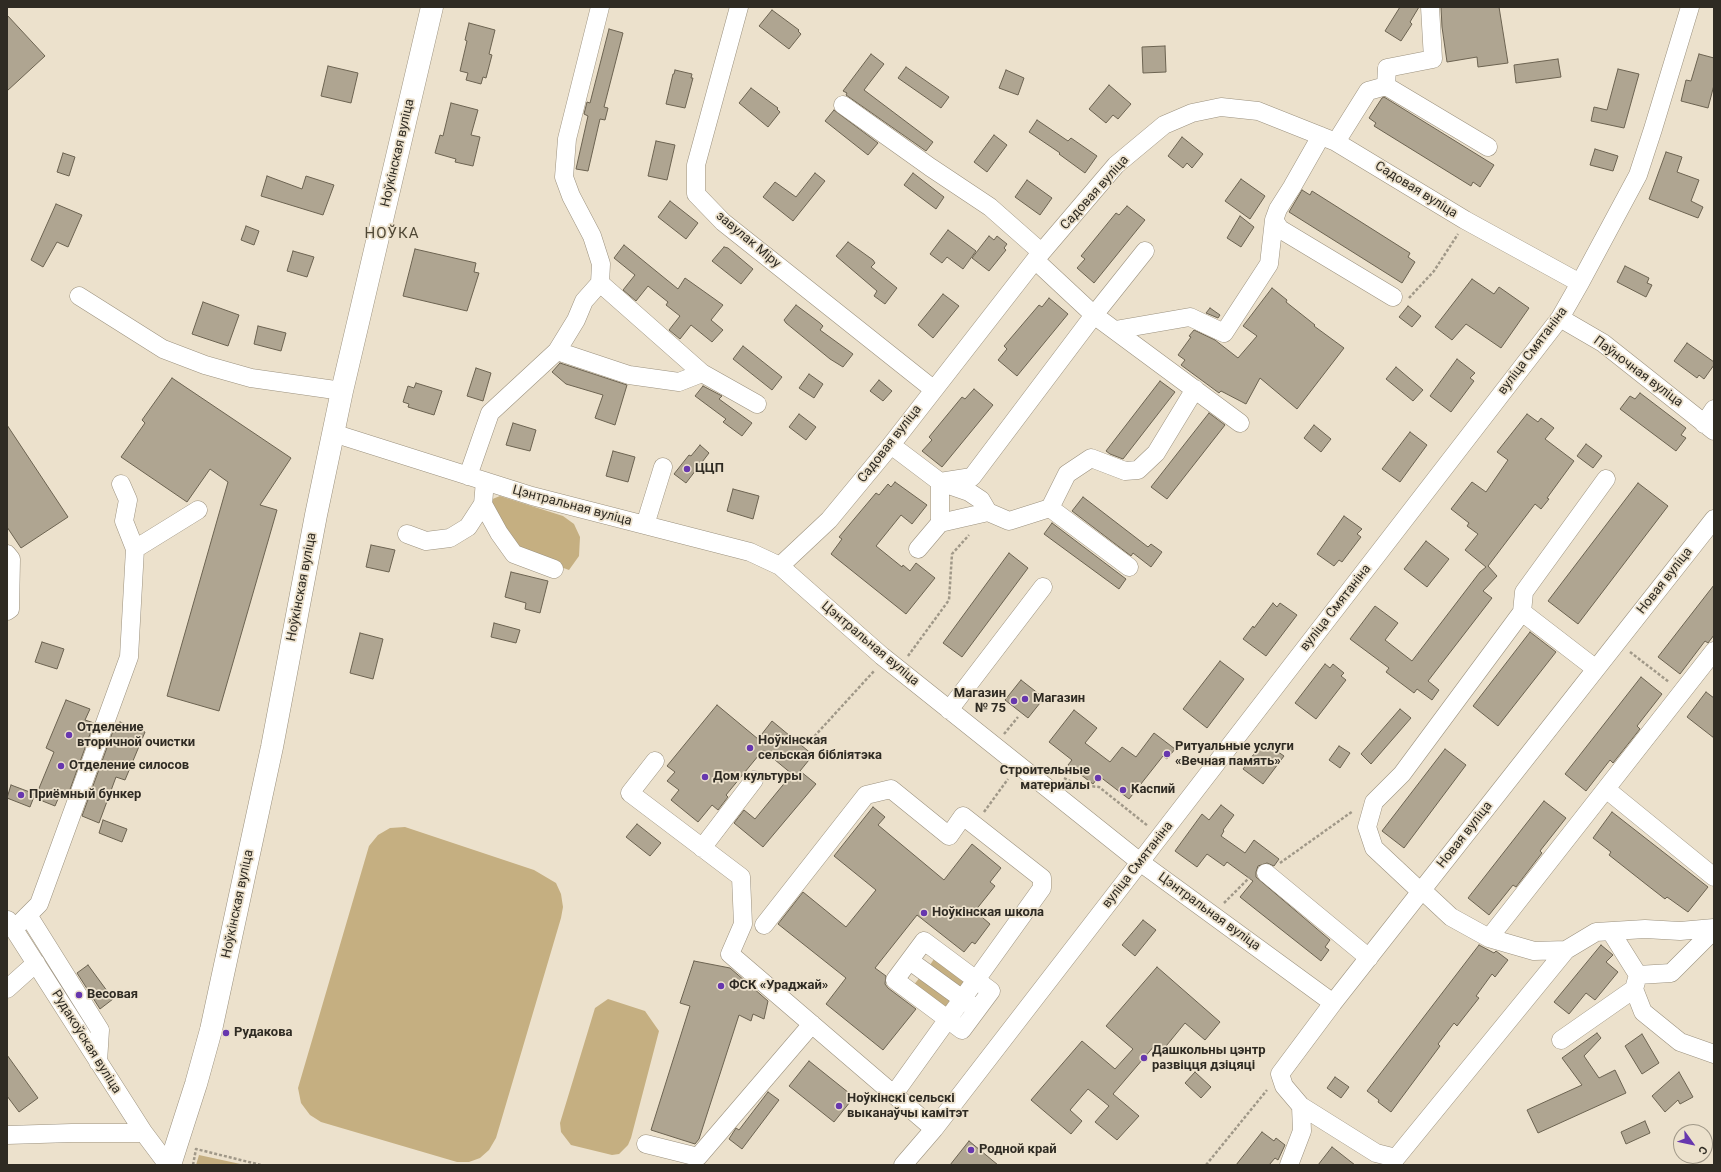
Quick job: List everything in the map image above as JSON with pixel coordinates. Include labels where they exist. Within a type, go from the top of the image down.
[{"type":"main road","name":"Ноўкінская вуліца","points":[[169,1165],[196,1084],[211,1030],[272,746],[333,433],[432,7]]},
{"type":"street","points":[[468,476],[490,413],[557,350],[576,320],[584,301],[600,283],[601,264],[592,236],[571,196],[564,177],[567,138],[600,7]]},
{"type":"street","name":"завулак Міру","points":[[739,7],[696,165],[696,194],[723,222],[933,389]]},
{"type":"street","points":[[1386,86],[1387,68],[1434,58],[1430,7]]},
{"type":"street","name":"вуліца Смятаніна","points":[[903,1165],[934,1129],[1560,318],[1638,175],[1690,7]]},
{"type":"street","points":[[1115,330],[1190,317],[1224,333],[1269,264],[1274,220],[1278,208],[1328,139],[1368,91],[1386,86],[1488,147]]},
{"type":"street","points":[[843,105],[990,207],[1094,315],[1240,423]]},
{"type":"street","name":"Садовая вуліца","points":[[780,566],[829,520],[891,445],[933,389],[1038,256],[1116,165],[1164,125],[1192,113],[1221,107],[1258,111],[1328,139],[1465,220],[1580,283]]},
{"type":"street","points":[[1274,220],[1280,229],[1393,297]]},
{"type":"street","points":[[940,482],[972,477],[1094,315],[1145,251]]},
{"type":"street","points":[[600,283],[702,373],[757,404]]},
{"type":"street","points":[[79,296],[162,349],[205,365],[251,378],[342,392]]},
{"type":"street","name":"Паўночная вуліца","points":[[1560,318],[1603,343],[1711,421]]},
{"type":"street","points":[[557,350],[636,376],[679,382],[702,373]]},
{"type":"street","points":[[918,549],[940,523],[988,512],[1009,520],[1050,508],[1067,474],[1091,458],[1125,471],[1138,470],[1156,453],[1195,389]]},
{"type":"street","name":"Цэнтральная вуліца","points":[[333,433],[532,496],[750,552],[780,566],[898,669],[1140,862],[1333,1003]]},
{"type":"street","points":[[891,445],[940,482],[969,492],[981,500],[988,512]]},
{"type":"street","points":[[645,526],[664,467]]},
{"type":"street","points":[[1566,950],[1534,951],[1489,938],[1451,917],[1374,848],[1366,827],[1374,802],[1402,774],[1522,612],[1524,592],[1606,479]]},
{"type":"street","points":[[407,534],[426,540],[450,538],[468,527],[483,504],[485,481]]},
{"type":"street","points":[[940,482],[940,523]]},
{"type":"street","points":[[10,923],[28,915],[39,904],[129,657],[135,549],[124,521],[128,500],[121,484]]},
{"type":"street","points":[[483,504],[498,533],[514,554],[554,569]]},
{"type":"street","points":[[1050,508],[1129,567]]},
{"type":"street","points":[[135,549],[198,510]]},
{"type":"street","name":"Новая вуліца","points":[[1280,1074],[1333,1003],[1617,642],[1712,525]]},
{"type":"street","points":[[7,554],[11,559],[10,609],[7,612]]},
{"type":"street","points":[[949,710],[1043,586]]},
{"type":"street","points":[[1522,612],[1596,669]]},
{"type":"street","points":[[1489,938],[1682,692],[1708,672],[1714,651]]},
{"type":"street","points":[[655,761],[630,793],[741,877],[743,924],[730,954],[934,1129]]},
{"type":"street","points":[[702,848],[754,780]]},
{"type":"street","points":[[764,925],[866,795],[891,789],[950,836],[963,816],[1042,878],[1042,888],[894,1094]]},
{"type":"street","points":[[1606,789],[1714,877]]},
{"type":"street","points":[[1266,873],[1369,958]]},
{"type":"street","points":[[28,915],[100,1030],[98,1062]]},
{"type":"street","name":"Рудакоўская вуліца","points":[[10,923],[144,1133],[169,1165]]},
{"type":"street","points":[[1280,1074],[1284,1086],[1301,1106],[1376,1154],[1396,1158],[1566,950],[1596,932],[1646,929],[1680,931],[1714,929]]},
{"type":"street","points":[[1562,1040],[1636,982],[1671,973],[1714,929]]},
{"type":"street","points":[[1611,932],[1636,982],[1643,1012],[1680,1042],[1714,1054]]},
{"type":"street","points":[[924,941],[976,979],[992,991],[962,1030],[895,980],[924,941]]},
{"type":"street","points":[[910,961],[977,1010]]},
{"type":"street","points":[[7,989],[36,963]]},
{"type":"street","points":[[646,1144],[698,1157],[812,1024]]},
{"type":"street","points":[[1289,1165],[1302,1131],[1301,1106]]},
{"type":"street","points":[[7,1135],[144,1133]]},
{"type":"path","points":[[1393,297],[1409,298],[1434,272],[1465,220]]},
{"type":"path","points":[[811,740],[872,671],[898,669],[949,600],[952,554],[988,512]]},
{"type":"path","points":[[1617,642],[1682,692]]},
{"type":"path","points":[[1001,737],[1018,717]]},
{"type":"path","points":[[974,825],[1018,765]]},
{"type":"path","points":[[1213,916],[1256,870],[1266,873],[1361,806],[1374,802]]},
{"type":"path","points":[[1206,1165],[1280,1074]]},
{"type":"path","points":[[193,1165],[196,1149],[261,1165]]},
{"type":"shaded area","points":[[500,496],[563,516],[574,524],[580,537],[579,556],[569,570],[515,550],[490,500]]},
{"type":"shaded area","points":[[405,827],[534,870],[556,883],[561,894],[563,907],[561,918],[496,1138],[489,1150],[480,1158],[469,1162],[457,1162],[321,1122],[310,1115],[301,1103],[298,1088],[369,846],[378,835],[390,828]]},
{"type":"shaded area","points":[[936,956],[967,979],[959,990],[928,968]]},
{"type":"shaded area","points":[[921,976],[952,998],[943,1010],[912,987]]},
{"type":"shaded area","points":[[608,999],[645,1011],[659,1031],[631,1138],[628,1145],[619,1154],[612,1155],[571,1145],[561,1132],[560,1123],[595,1008]]},
{"type":"shaded area","points":[[199,1155],[245,1165],[196,1165]]},
{"type":"building","points":[[1400,7],[1419,7],[1410,22],[1412,24],[1401,41],[1385,31]]},
{"type":"building","points":[[1441,7],[1499,7],[1508,63],[1478,67],[1477,57],[1447,62]]},
{"type":"building","points":[[772,10],[799,30],[798,31],[801,34],[789,49],[759,26]]},
{"type":"building","points":[[7,15],[45,56],[7,91]]},
{"type":"building","points":[[469,23],[495,30],[489,54],[492,55],[486,78],[483,77],[481,84],[466,80],[468,73],[460,71],[467,41],[465,40]]},
{"type":"building","points":[[609,29],[623,33],[604,107],[608,108],[605,120],[600,119],[588,171],[576,169],[588,116],[584,114],[587,102],[590,103]]},
{"type":"building","points":[[1165,46],[1166,72],[1143,73],[1142,47]]},
{"type":"building","points":[[871,54],[884,64],[864,90],[933,142],[926,151],[846,95],[847,93],[843,91]]},
{"type":"building","points":[[1699,54],[1714,58],[1714,85],[1708,108],[1681,101],[1686,80],[1691,81]]},
{"type":"building","points":[[1558,59],[1561,77],[1516,83],[1514,65]]},
{"type":"building","points":[[328,66],[358,73],[351,103],[321,96]]},
{"type":"building","points":[[906,67],[949,97],[941,108],[898,78]]},
{"type":"building","points":[[1618,69],[1639,74],[1624,128],[1591,121],[1594,107],[1607,110]]},
{"type":"building","points":[[675,70],[692,74],[691,78],[693,78],[685,108],[666,104]]},
{"type":"building","points":[[1006,70],[1024,78],[1018,95],[999,88]]},
{"type":"building","points":[[1109,85],[1131,104],[1118,119],[1113,115],[1106,123],[1089,109]]},
{"type":"building","points":[[751,88],[778,108],[777,109],[780,112],[768,127],[739,103]]},
{"type":"building","points":[[1384,97],[1494,165],[1480,187],[1473,182],[1471,186],[1374,126],[1376,123],[1369,118]]},
{"type":"building","points":[[451,103],[478,110],[471,135],[480,137],[473,166],[455,162],[456,159],[435,153],[440,135],[443,136]]},
{"type":"building","points":[[834,110],[878,143],[868,155],[825,121]]},
{"type":"building","points":[[1037,120],[1068,141],[1071,138],[1097,156],[1085,173],[1059,154],[1060,153],[1029,132]]},
{"type":"building","points":[[994,135],[1007,145],[987,172],[974,162]]},
{"type":"building","points":[[1182,137],[1203,154],[1192,168],[1187,163],[1183,168],[1168,156]]},
{"type":"building","points":[[656,141],[675,145],[667,180],[648,176]]},
{"type":"building","points":[[1595,149],[1618,156],[1613,171],[1590,165]]},
{"type":"building","points":[[1666,152],[1682,157],[1677,172],[1699,180],[1691,201],[1703,207],[1698,218],[1649,199]]},
{"type":"building","points":[[63,153],[75,157],[69,176],[57,172]]},
{"type":"building","points":[[815,173],[825,181],[793,221],[763,197],[775,182],[796,197]]},
{"type":"building","points":[[913,173],[944,197],[936,209],[904,185]]},
{"type":"building","points":[[267,176],[302,189],[306,176],[334,185],[323,215],[261,196]]},
{"type":"building","points":[[1241,179],[1265,196],[1250,219],[1225,201]]},
{"type":"building","points":[[1027,180],[1052,198],[1040,215],[1015,197]]},
{"type":"building","points":[[1302,190],[1310,195],[1312,191],[1410,253],[1408,257],[1415,262],[1402,283],[1289,212]]},
{"type":"building","points":[[670,201],[698,223],[686,239],[658,217]]},
{"type":"building","points":[[56,204],[82,215],[68,247],[57,242],[43,267],[31,260]]},
{"type":"building","points":[[1127,206],[1145,220],[1094,283],[1077,268],[1085,259],[1081,256],[1116,213],[1119,215]]},
{"type":"building","points":[[1240,216],[1254,227],[1241,247],[1227,238]]},
{"type":"building","points":[[246,226],[259,231],[254,245],[241,240]]},
{"type":"building","points":[[948,230],[976,251],[963,269],[947,257],[942,263],[930,254]]},
{"type":"building","points":[[989,236],[994,240],[997,236],[1007,244],[1004,248],[1006,250],[989,271],[972,258]]},
{"type":"building","points":[[848,242],[873,260],[875,263],[871,267],[897,288],[885,304],[874,296],[877,291],[836,256]]},
{"type":"building","points":[[624,245],[678,289],[685,278],[723,305],[711,320],[723,330],[712,342],[691,325],[680,339],[669,330],[680,316],[666,305],[668,302],[648,286],[636,301],[623,290],[635,275],[614,258]]},
{"type":"building","points":[[724,247],[728,248],[753,269],[741,284],[712,261]]},
{"type":"building","points":[[415,249],[476,263],[474,272],[479,273],[467,311],[403,296]]},
{"type":"building","points":[[293,251],[314,257],[307,277],[287,271]]},
{"type":"building","points":[[1625,266],[1649,278],[1647,283],[1652,285],[1646,297],[1617,282]]},
{"type":"building","points":[[1472,279],[1494,294],[1499,287],[1529,308],[1501,348],[1466,324],[1452,340],[1435,327]]},
{"type":"building","points":[[1272,288],[1287,300],[1286,302],[1315,325],[1314,326],[1344,348],[1297,409],[1260,378],[1246,404],[1221,391],[1219,393],[1181,365],[1185,360],[1178,355],[1191,337],[1189,336],[1194,330],[1215,340],[1238,358],[1257,336],[1243,326]]},
{"type":"building","points":[[943,294],[959,306],[933,338],[918,325]]},
{"type":"building","points":[[1049,298],[1068,314],[1017,376],[998,360],[1007,349],[1004,346],[1039,305],[1042,307]]},
{"type":"building","points":[[203,302],[239,315],[228,346],[192,334]]},
{"type":"building","points":[[796,305],[823,326],[820,330],[853,354],[843,367],[830,359],[786,323],[784,320]]},
{"type":"building","points":[[1408,306],[1421,316],[1412,327],[1399,317]]},
{"type":"building","points":[[1210,308],[1220,315],[1218,318],[1206,313]]},
{"type":"building","points":[[258,326],[286,333],[281,351],[254,344]]},
{"type":"building","points":[[1687,343],[1714,362],[1714,365],[1704,379],[1699,375],[1697,378],[1674,361]]},
{"type":"building","points":[[743,346],[782,377],[772,390],[733,359]]},
{"type":"building","points":[[1457,359],[1475,373],[1470,378],[1474,381],[1451,412],[1430,396]]},
{"type":"building","points":[[560,363],[627,385],[615,425],[595,418],[603,395],[566,384],[552,372]]},
{"type":"building","points":[[1396,367],[1423,390],[1413,401],[1386,379]]},
{"type":"building","points":[[476,368],[491,373],[483,401],[467,396]]},
{"type":"building","points":[[809,374],[823,384],[814,398],[799,388]]},
{"type":"building","points":[[172,378],[291,458],[260,505],[277,510],[219,711],[167,696],[228,482],[210,469],[187,502],[121,457],[145,423],[142,420]]},
{"type":"building","points":[[879,380],[892,391],[883,401],[870,391]]},
{"type":"building","points":[[1160,381],[1175,392],[1123,459],[1110,454],[1106,451]]},
{"type":"building","points":[[416,383],[442,391],[434,415],[408,407],[409,404],[403,402],[408,386],[414,388]]},
{"type":"building","points":[[703,386],[722,396],[719,399],[752,423],[742,436],[723,422],[726,419],[695,396]]},
{"type":"building","points":[[974,389],[993,405],[942,467],[922,451],[932,440],[929,437],[962,397],[965,399]]},
{"type":"building","points":[[1640,393],[1686,428],[1681,435],[1686,438],[1676,451],[1620,409],[1630,396],[1635,399]]},
{"type":"building","points":[[1209,413],[1225,425],[1167,499],[1151,487]]},
{"type":"building","points":[[799,414],[816,427],[806,440],[789,427]]},
{"type":"building","points":[[1527,414],[1538,422],[1541,418],[1554,428],[1545,439],[1574,461],[1547,498],[1549,499],[1541,509],[1535,504],[1488,566],[1497,576],[1483,591],[1492,598],[1428,681],[1439,690],[1432,700],[1417,689],[1414,693],[1386,672],[1389,668],[1350,639],[1375,606],[1398,623],[1385,640],[1412,661],[1480,572],[1486,567],[1465,550],[1478,534],[1467,526],[1469,523],[1451,509],[1472,482],[1486,492],[1508,460],[1497,452]]},
{"type":"building","points":[[513,423],[536,430],[530,451],[506,445]]},
{"type":"building","points":[[7,425],[68,517],[21,548],[7,527]]},
{"type":"building","points":[[1314,425],[1331,439],[1321,452],[1304,438]]},
{"type":"building","points":[[1410,432],[1427,445],[1400,482],[1382,469]]},
{"type":"building","points":[[1586,444],[1602,456],[1593,468],[1577,456]]},
{"type":"building","name":"ЦЦП","points":[[700,445],[709,453],[686,483],[674,474],[689,455],[691,456]]},
{"type":"building","points":[[613,451],[635,457],[628,482],[606,476]]},
{"type":"building","points":[[895,482],[927,505],[912,524],[901,515],[876,546],[902,567],[903,565],[910,571],[916,563],[935,578],[906,614],[831,554],[842,539],[839,537],[876,493],[879,495],[888,484],[891,487]]},
{"type":"building","points":[[1638,483],[1668,506],[1578,624],[1548,601]]},
{"type":"building","points":[[733,489],[759,496],[753,519],[727,511]]},
{"type":"building","points":[[1083,497],[1148,547],[1151,544],[1162,552],[1151,567],[1133,553],[1131,556],[1072,511]]},
{"type":"building","points":[[1344,516],[1362,529],[1357,534],[1361,537],[1342,562],[1339,560],[1334,566],[1317,554]]},
{"type":"building","points":[[1052,523],[1126,579],[1119,589],[1044,534]]},
{"type":"building","points":[[1426,541],[1449,559],[1427,587],[1404,569]]},
{"type":"building","points":[[371,545],[395,550],[389,572],[366,567]]},
{"type":"building","points":[[1009,553],[1028,568],[962,657],[943,643]]},
{"type":"building","points":[[511,572],[548,581],[540,613],[525,609],[526,603],[505,597]]},
{"type":"building","points":[[1714,585],[1714,635],[1708,643],[1705,641],[1680,674],[1658,657]]},
{"type":"building","points":[[1273,603],[1277,607],[1280,603],[1297,615],[1266,656],[1243,639],[1253,626],[1254,628]]},
{"type":"building","points":[[494,623],[520,630],[516,643],[491,637]]},
{"type":"building","points":[[1530,632],[1556,652],[1498,726],[1473,706]]},
{"type":"building","points":[[360,633],[383,639],[373,679],[350,673]]},
{"type":"building","points":[[42,642],[64,649],[57,669],[35,662]]},
{"type":"building","points":[[1220,661],[1244,679],[1207,728],[1183,709]]},
{"type":"building","points":[[1325,664],[1330,668],[1333,664],[1344,673],[1341,676],[1346,680],[1316,719],[1295,703]]},
{"type":"building","points":[[1641,677],[1662,694],[1637,726],[1640,729],[1613,763],[1610,760],[1586,791],[1565,774]]},
{"type":"building","name":"Магазин","points":[[1021,680],[1044,698],[1028,718],[1005,700]]},
{"type":"building","points":[[1706,692],[1714,698],[1714,738],[1687,717]]},
{"type":"building","points":[[66,700],[90,709],[85,720],[94,723],[68,795],[61,792],[55,806],[35,798],[54,752],[46,748]]},
{"type":"building","name":"Дом культуры","points":[[717,705],[758,739],[772,721],[813,755],[800,771],[816,784],[763,847],[734,823],[744,810],[755,819],[792,774],[763,750],[726,795],[728,797],[718,810],[712,805],[698,822],[671,800],[679,790],[667,781],[675,772],[667,766]]},
{"type":"building","points":[[1400,709],[1411,718],[1371,764],[1361,754]]},
{"type":"building","points":[[1074,710],[1097,728],[1085,743],[1110,762],[1122,747],[1136,757],[1154,733],[1175,749],[1167,759],[1163,756],[1129,799],[1099,776],[1093,784],[1068,765],[1072,760],[1049,742]]},
{"type":"building","points":[[120,722],[145,732],[125,780],[116,777],[99,823],[82,816],[113,731],[116,732]]},
{"type":"building","points":[[1268,745],[1284,756],[1263,784],[1243,769],[1259,747],[1264,750]]},
{"type":"building","points":[[1339,746],[1350,753],[1340,768],[1329,760]]},
{"type":"building","points":[[1445,749],[1466,765],[1404,848],[1382,831]]},
{"type":"building","name":"Приёмный бункер","points":[[11,785],[35,794],[30,807],[7,798]]},
{"type":"building","points":[[1544,801],[1566,818],[1540,851],[1542,853],[1516,887],[1513,885],[1489,915],[1468,898]]},
{"type":"building","points":[[1221,805],[1234,815],[1223,830],[1224,831],[1221,836],[1245,853],[1254,840],[1279,859],[1274,866],[1267,863],[1258,866],[1256,877],[1330,940],[1325,947],[1329,950],[1321,961],[1240,897],[1253,881],[1227,862],[1224,866],[1207,854],[1197,867],[1175,851],[1202,814],[1209,820]]},
{"type":"building","points":[[873,807],[885,817],[878,825],[944,880],[972,844],[1001,868],[990,882],[995,886],[975,911],[990,924],[975,944],[972,942],[964,952],[917,915],[875,968],[886,976],[885,984],[888,988],[916,1009],[883,1050],[826,1004],[846,978],[778,924],[803,892],[846,927],[876,890],[834,856]]},
{"type":"building","points":[[1612,812],[1708,887],[1688,912],[1667,897],[1665,899],[1647,885],[1609,855],[1611,852],[1593,838]]},
{"type":"building","name":"Приёмный бункер","points":[[103,820],[127,829],[122,842],[99,833]]},
{"type":"building","points":[[637,824],[661,843],[650,856],[626,837]]},
{"type":"building","points":[[1143,920],[1156,930],[1135,956],[1122,945]]},
{"type":"building","points":[[1479,945],[1494,953],[1496,951],[1508,960],[1495,977],[1492,974],[1476,996],[1479,998],[1457,1026],[1454,1023],[1438,1044],[1440,1046],[1391,1112],[1367,1091]]},
{"type":"building","points":[[1601,945],[1613,955],[1606,962],[1618,972],[1595,1000],[1586,993],[1569,1014],[1554,1002]]},
{"type":"building","points":[[694,961],[730,968],[768,1001],[764,1019],[753,1014],[751,1021],[739,1015],[699,1139],[695,1144],[651,1130],[690,1006],[680,1003]]},
{"type":"building","points":[[88,965],[113,999],[100,1009],[77,973]]},
{"type":"building","points":[[1157,967],[1220,1022],[1205,1040],[1185,1023],[1162,1051],[1155,1045],[1113,1094],[1139,1116],[1117,1140],[1095,1122],[1109,1106],[1088,1089],[1070,1110],[1082,1121],[1071,1134],[1031,1100],[1082,1041],[1115,1069],[1133,1049],[1106,1026]]},
{"type":"building","points":[[1597,1033],[1601,1038],[1584,1056],[1599,1078],[1615,1070],[1626,1093],[1538,1133],[1527,1110],[1582,1085],[1562,1058]]},
{"type":"building","points":[[1642,1034],[1659,1063],[1642,1074],[1625,1046]]},
{"type":"building","points":[[7,1055],[38,1098],[19,1112],[7,1096]]},
{"type":"building","points":[[809,1061],[854,1097],[834,1122],[789,1086]]},
{"type":"building","points":[[1195,1072],[1211,1087],[1201,1098],[1185,1083]]},
{"type":"building","points":[[1679,1072],[1693,1097],[1680,1104],[1678,1100],[1665,1112],[1652,1096]]},
{"type":"building","points":[[1335,1077],[1349,1087],[1341,1098],[1327,1088]]},
{"type":"building","points":[[768,1092],[779,1100],[742,1149],[729,1139],[736,1128],[739,1130]]},
{"type":"building","points":[[1645,1121],[1650,1133],[1626,1144],[1621,1132]]},
{"type":"building","points":[[1262,1132],[1274,1141],[1276,1138],[1285,1145],[1278,1160],[1275,1158],[1269,1165],[1236,1165]]},
{"type":"building","name":"Родной край","points":[[969,1141],[998,1165],[950,1165]]},
{"type":"building","points":[[1332,1147],[1355,1165],[1318,1165]]},
{"type":"place","name":"ЦЦП","points":[[687,469]]},
{"type":"place","name":"Магазин","points":[[1025,699]]},
{"type":"place","name":"Магазин № 75","points":[[1014,701]]},
{"type":"place","name":"Отделение вторичной очистки","points":[[69,735]]},
{"type":"place","name":"Ноўкінская сельская бібліятэка","points":[[750,748]]},
{"type":"place","name":"Ритуальные услуги «Вечная память»","points":[[1167,754]]},
{"type":"place","name":"Отделение силосов","points":[[61,766]]},
{"type":"place","name":"Дом культуры","points":[[705,777]]},
{"type":"place","name":"Строительные материалы","points":[[1098,778]]},
{"type":"place","name":"Каспий","points":[[1123,790]]},
{"type":"place","name":"Приёмный бункер","points":[[21,795]]},
{"type":"place","name":"Ноўкінская школа","points":[[924,913]]},
{"type":"place","name":"ФСК «Ураджай»","points":[[721,986]]},
{"type":"place","name":"Весовая","points":[[79,995]]},
{"type":"place","name":"Рудакова","points":[[226,1033]]},
{"type":"place","name":"Дашкольны цэнтр развіцця дзіцяці","points":[[1144,1058]]},
{"type":"place","name":"Ноўкінскі сельскі выканаўчы камітэт","points":[[839,1106]]},
{"type":"place","name":"Родной край","points":[[971,1150]]},
{"type":"district","name":"НОЎКА","points":[[392,234]]}]
